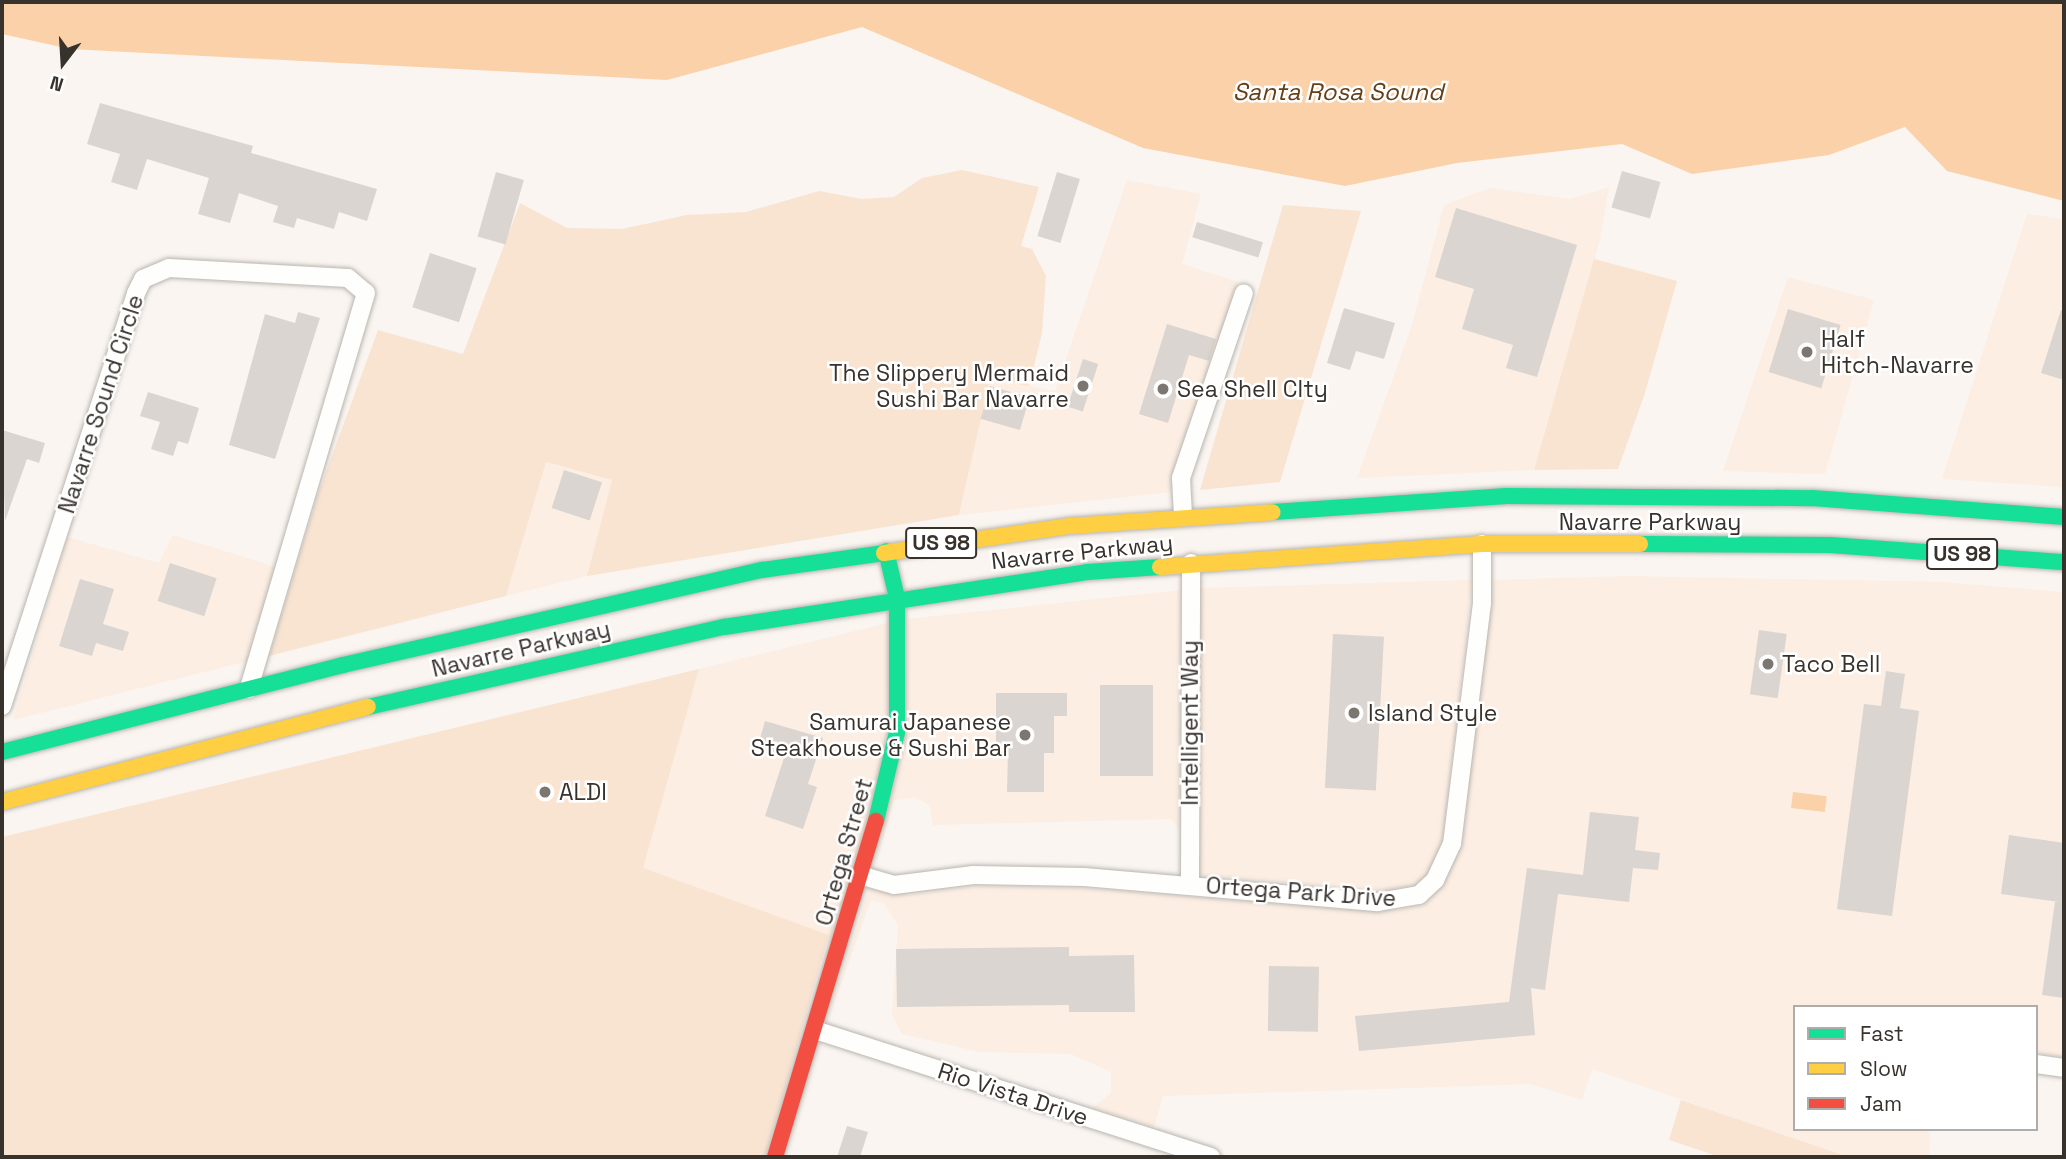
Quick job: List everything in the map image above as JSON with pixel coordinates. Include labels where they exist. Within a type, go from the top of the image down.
[{"type":"main road","name":"Navarre Parkway","points":[[2,752],[249,689],[749,573],[886,551],[1184,516],[1506,496],[1812,498],[2064,517]]},
{"type":"main road","points":[[1772,545],[1800,525],[1812,498]]},
{"type":"main road","points":[[1871,548],[1900,504]]},
{"type":"main road","name":"Navarre Parkway","points":[[2,802],[386,702],[724,627],[897,598],[1191,563],[1482,544],[1871,548],[2064,562]]},
{"type":"main road","name":"Ortega Street","points":[[775,1157],[863,876],[897,732],[897,598],[886,551]]},
{"type":"street","name":"Navarre Sound Circle","points":[[2,706],[136,292],[143,279],[169,268],[348,278],[366,293],[249,689]]},
{"type":"street","points":[[1184,516],[1181,478],[1244,293]]},
{"type":"street","name":"Ortega Park Drive","points":[[863,876],[894,885],[974,875],[1190,884],[1378,902],[1419,895],[1435,880],[1452,845],[1482,604],[1482,544]]},
{"type":"street","name":"Intelligent Way","points":[[1190,884],[1191,563]]},
{"type":"street","name":"Rio Vista Drive","points":[[815,1030],[1211,1157]]},
{"type":"street","points":[[2038,1064],[2064,1068]]},
{"type":"shaded area","points":[[962,170],[1039,187],[1021,246],[1032,249],[1046,276],[1042,333],[1029,386],[990,379],[959,515],[587,576],[612,480],[546,462],[506,596],[269,656],[318,494],[378,330],[463,354],[520,203],[567,228],[622,229],[687,215],[746,212],[819,191],[862,199],[894,197],[922,178]]},
{"type":"shaded area","points":[[1127,180],[1201,194],[1182,264],[1238,282],[1172,474],[1172,492],[959,515],[990,378],[1055,391]]},
{"type":"shaded area","points":[[1609,187],[1600,240],[1534,470],[1357,478],[1412,325],[1444,205],[1490,188],[1570,199]]},
{"type":"shaded area","points":[[1283,205],[1361,211],[1280,482],[1200,490]]},
{"type":"shaded area","points":[[2027,214],[2064,219],[2064,487],[1942,479]]},
{"type":"shaded area","points":[[1594,259],[1677,281],[1644,396],[1618,469],[1534,470]]},
{"type":"shaded area","points":[[1788,277],[1874,300],[1825,474],[1723,471]]},
{"type":"shaded area","points":[[545,462],[612,480],[587,576],[506,596]]},
{"type":"shaded area","points":[[173,535],[276,567],[248,661],[13,720],[67,537],[159,563]]},
{"type":"shaded area","points":[[1629,576],[1941,582],[2064,592],[2064,1057],[2038,1053],[2038,1005],[1793,1005],[1793,1131],[1930,1131],[1929,1157],[1849,1157],[1592,1069],[1582,1100],[1530,1084],[1163,1096],[1154,1127],[1092,1108],[1111,1093],[1111,1072],[1071,1054],[980,1052],[902,1034],[892,1014],[898,925],[884,903],[871,900],[827,1023],[869,889],[912,895],[973,886],[1083,888],[1377,912],[1421,906],[1443,886],[1462,845],[1492,580]]},
{"type":"shaded area","points":[[1472,580],[1443,843],[1428,873],[1415,885],[1379,891],[1199,874],[1200,588]]},
{"type":"shaded area","points":[[1181,590],[1180,842],[1179,827],[1170,819],[933,825],[929,805],[915,797],[894,800],[875,868],[906,734],[907,619]]},
{"type":"shaded area","points":[[888,623],[887,732],[875,796],[805,1032],[829,935],[642,869],[699,669]]},
{"type":"shaded area","points":[[699,669],[643,868],[829,935],[765,1157],[2,1157],[2,837]]},
{"type":"shaded area","points":[[1681,1100],[1849,1157],[1720,1157],[1669,1140]]},
{"type":"water","name":"Santa Rosa Sound","points":[[2,2],[2064,2],[2064,201],[1947,171],[1905,127],[1829,155],[1692,174],[1622,144],[1457,163],[1345,186],[1143,148],[862,27],[667,80],[70,49],[2,34]]},
{"type":"water","points":[[1793,792],[1827,796],[1825,812],[1791,808]]},
{"type":"building","points":[[100,103],[253,146],[251,153],[377,189],[367,221],[339,212],[334,229],[297,218],[294,228],[273,222],[278,206],[239,193],[230,223],[198,214],[209,178],[147,159],[137,190],[111,182],[120,154],[87,144]]},
{"type":"building","points":[[1622,171],[1660,182],[1650,219],[1612,208]]},
{"type":"building","points":[[496,172],[524,180],[505,244],[478,236]]},
{"type":"building","points":[[1057,172],[1080,179],[1060,243],[1037,236]]},
{"type":"building","points":[[1456,208],[1577,245],[1537,377],[1506,368],[1513,345],[1462,329],[1474,289],[1435,277]]},
{"type":"building","points":[[1197,222],[1263,242],[1258,257],[1192,237]]},
{"type":"building","points":[[430,253],[477,268],[459,322],[412,307]]},
{"type":"building","points":[[1344,308],[1395,323],[1384,359],[1356,351],[1350,370],[1327,363]]},
{"type":"building","points":[[1788,309],[1841,325],[1821,388],[1769,372]]},
{"type":"building","points":[[2061,310],[2064,311],[2064,380],[2041,373]]},
{"type":"building","points":[[298,312],[320,318],[275,459],[229,445],[265,314],[295,323]]},
{"type":"building","name":"Sea Shell CIty","points":[[1167,324],[1216,339],[1209,361],[1189,355],[1168,423],[1139,414]]},
{"type":"building","name":"The Slippery Mermaid Sushi Bar Navarre","points":[[1083,359],[1098,364],[1083,411],[1068,407]]},
{"type":"building","points":[[990,386],[1029,397],[1020,430],[981,419]]},
{"type":"building","points":[[148,392],[199,408],[188,444],[178,441],[173,456],[151,449],[160,422],[140,416]]},
{"type":"building","points":[[2,430],[45,443],[39,463],[27,459],[5,521]]},
{"type":"building","points":[[564,470],[602,482],[590,520],[552,508]]},
{"type":"building","points":[[170,563],[217,578],[204,616],[158,601]]},
{"type":"building","points":[[80,579],[114,589],[103,624],[129,632],[123,651],[96,643],[92,656],[59,646]]},
{"type":"building","name":"Taco Bell","points":[[1759,630],[1787,634],[1778,698],[1750,694]]},
{"type":"building","name":"Island Style","points":[[1333,634],[1384,637],[1376,790],[1325,788]]},
{"type":"building","points":[[1886,671],[1905,674],[1900,708],[1919,711],[1892,916],[1837,909],[1864,704],[1881,706]]},
{"type":"building","points":[[1100,685],[1153,685],[1153,776],[1100,776]]},
{"type":"building","name":"Samurai Japanese Steakhouse & Sushi Bar","points":[[996,693],[1067,693],[1067,716],[1054,716],[1054,753],[1044,753],[1044,792],[1007,792],[1008,753],[996,753]]},
{"type":"building","points":[[765,721],[823,738],[808,784],[817,787],[803,829],[765,816],[784,758],[757,749]]},
{"type":"building","points":[[1590,812],[1639,817],[1635,850],[1660,853],[1658,870],[1633,868],[1629,902],[1558,894],[1545,990],[1531,988],[1535,1035],[1359,1051],[1355,1016],[1509,1002],[1527,868],[1583,875]]},
{"type":"building","points":[[2009,835],[2064,843],[2064,998],[2042,995],[2055,902],[2059,902],[2001,894]]},
{"type":"building","points":[[1069,947],[1069,956],[1134,955],[1135,1012],[1069,1012],[1069,1005],[897,1007],[896,949]]},
{"type":"building","points":[[1269,966],[1319,967],[1318,1032],[1268,1031]]},
{"type":"building","points":[[847,1126],[868,1132],[860,1157],[837,1157]]},
{"type":"traffic: fast","points":[[1273,512],[1506,496],[1812,498],[2064,517]]},
{"type":"traffic: fast","points":[[1640,544],[1830,545],[2064,562]]},
{"type":"traffic: fast","points":[[876,821],[897,732],[897,598],[886,551]]},
{"type":"traffic: fast","points":[[2,752],[343,665],[762,570],[884,553]]},
{"type":"traffic: fast","points":[[368,707],[724,627],[1087,572],[1160,567]]},
{"type":"traffic: slow","points":[[884,553],[1070,526],[1273,512]]},
{"type":"traffic: slow","points":[[1160,567],[1482,544],[1640,544]]},
{"type":"traffic: slow","points":[[2,802],[368,707]]},
{"type":"traffic: jam","points":[[775,1157],[876,821]]},
{"type":"place","name":"Half Hitch-Navarre","points":[[1807,352]]},
{"type":"place","name":"The Slippery Mermaid Sushi Bar Navarre","points":[[1083,386]]},
{"type":"place","name":"Sea Shell CIty","points":[[1163,389]]},
{"type":"place","name":"Taco Bell","points":[[1768,664]]},
{"type":"place","name":"Island Style","points":[[1354,713]]},
{"type":"place","name":"Samurai Japanese Steakhouse & Sushi Bar","points":[[1025,735]]},
{"type":"place","name":"ALDI","points":[[545,792]]}]
